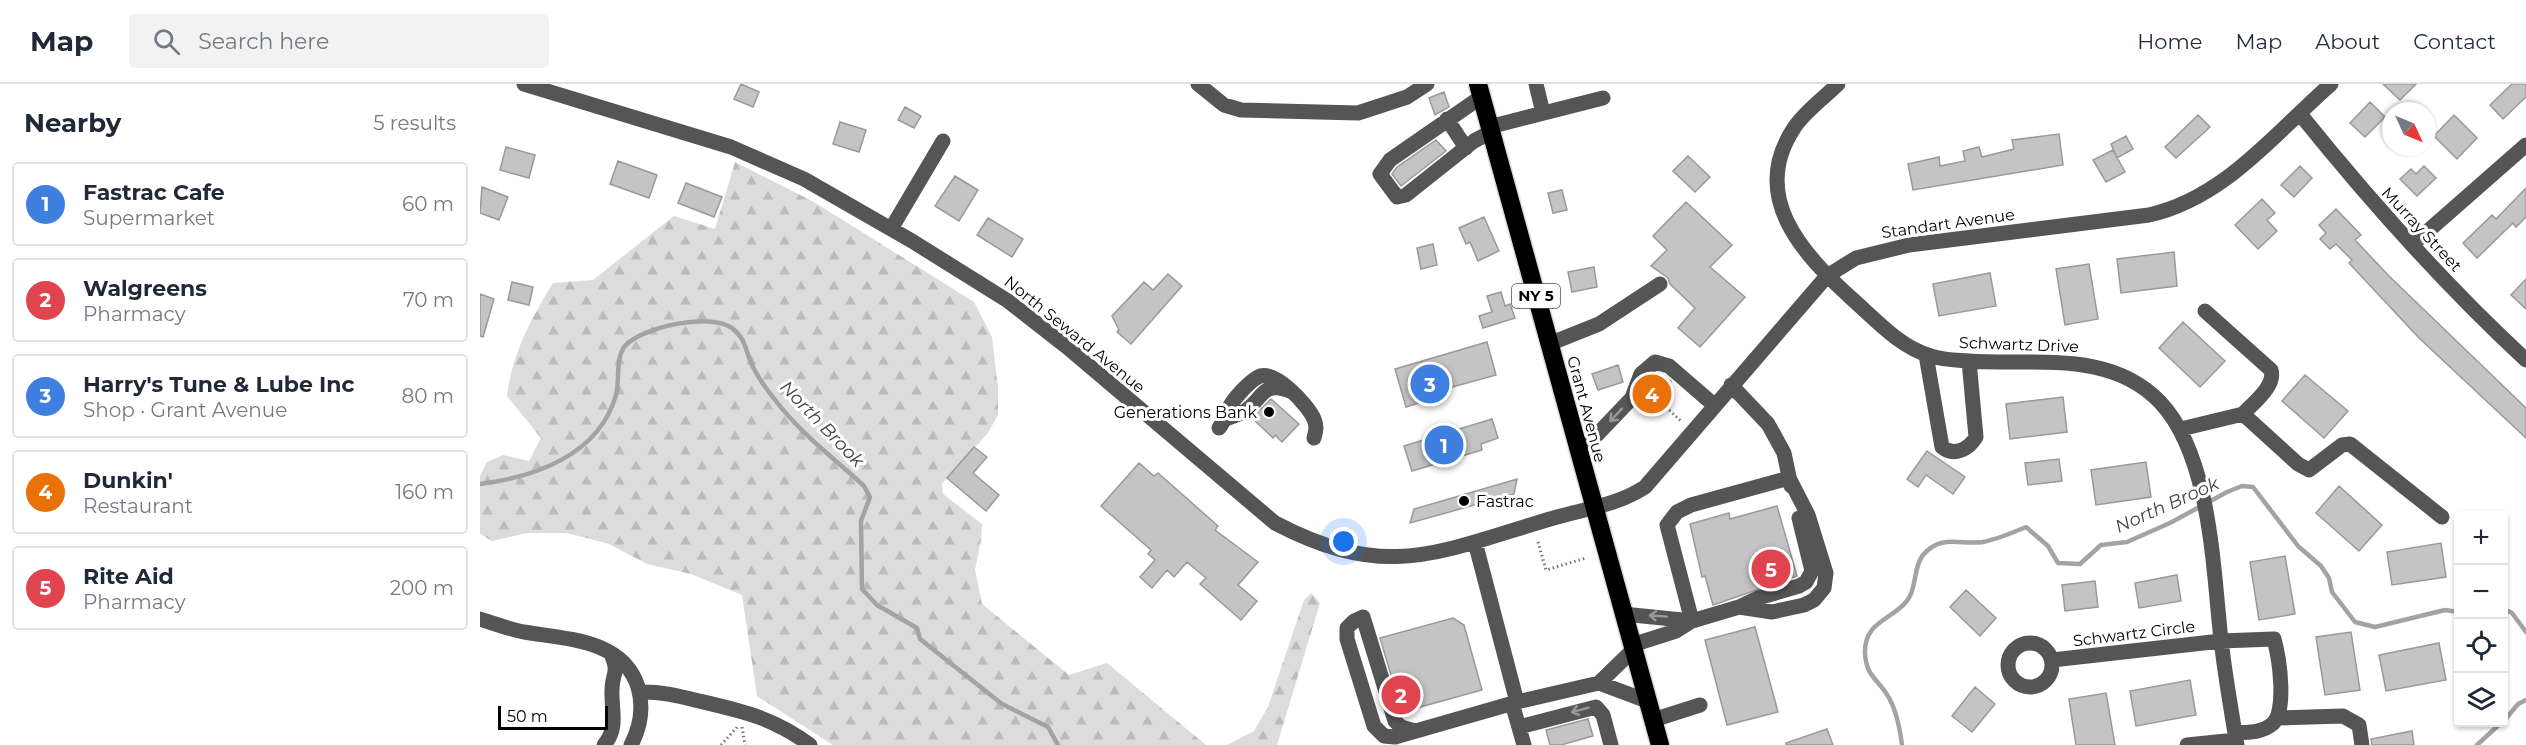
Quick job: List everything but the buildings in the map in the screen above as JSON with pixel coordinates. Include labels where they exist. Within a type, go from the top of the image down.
[{"type":"highway","name":"Grant Avenue","points":[[1480,91],[1660,745]]},
{"type":"street","name":"North Seward Avenue","points":[[524,84],[731,147],[804,179],[891,229],[1008,301],[1067,347],[1275,523],[1312,542],[1361,555],[1385,558],[1422,556],[1594,508]]},
{"type":"street","points":[[1198,84],[1224,105],[1241,110],[1358,113],[1407,98],[1427,84]]},
{"type":"street","points":[[1536,84],[1543,113]]},
{"type":"street","name":"Schwartz Drive","points":[[1838,84],[1794,128],[1783,151],[1777,175],[1783,217],[1800,244],[1827,276],[1885,328],[1926,355],[1969,361],[2069,363],[2107,369],[2133,381],[2151,394],[2181,429],[2188,442],[2202,496],[2236,740]]},
{"type":"street","name":"Standart Avenue","points":[[1594,508],[1623,499],[1644,487],[1827,276],[1856,258],[1909,244],[1970,239],[2164,212],[2199,197],[2224,182],[2331,84]]},
{"type":"street","points":[[1480,91],[1447,119],[1390,160],[1383,168],[1380,174],[1397,197],[1406,195],[1490,130],[1543,113],[1603,98]]},
{"type":"street","name":"Murray Street","points":[[2300,114],[2350,175],[2474,312],[2526,360]]},
{"type":"street","points":[[1447,119],[1466,148]]},
{"type":"street","points":[[891,229],[943,141]]},
{"type":"street","points":[[2412,244],[2526,145]]},
{"type":"street","points":[[1549,344],[1599,324],[1660,284]]},
{"type":"street","points":[[2181,429],[2243,414],[2271,383],[2273,376],[2271,370],[2205,311]]},
{"type":"street","points":[[1926,355],[1942,447],[1951,452],[1966,449],[1976,437],[1969,361]]},
{"type":"street","points":[[1590,442],[1632,398],[1641,374],[1655,363],[1663,362],[1669,366],[1714,405]]},
{"type":"street","points":[[1411,732],[1395,721],[1360,618],[1347,628],[1347,639],[1374,726],[1384,736],[1395,737],[1514,703],[1599,682],[1633,647],[1676,631],[1692,621],[1739,608],[1758,597],[1799,586],[1810,576],[1810,561],[1784,453],[1768,424],[1731,385]]},
{"type":"street","points":[[1223,424],[1246,410],[1263,391],[1287,388],[1314,420],[1316,428],[1314,438]]},
{"type":"street","points":[[2243,414],[2304,469],[2309,470],[2342,445],[2350,444],[2442,517]]},
{"type":"street","points":[[1739,608],[1772,612],[1814,600],[1824,588],[1826,573],[1808,515],[1789,478]]},
{"type":"street","points":[[1692,621],[1667,525],[1677,512],[1691,505],[1789,478]]},
{"type":"street","points":[[1475,542],[1524,745]]},
{"type":"street","points":[[1623,614],[1692,621]]},
{"type":"street","points":[[480,619],[522,631],[593,644],[611,654],[630,670],[639,692],[642,714],[631,745]]},
{"type":"street","name":"Schwartz Circle","points":[[2052,660],[2221,641],[2274,639],[2279,654],[2280,709],[2278,718]]},
{"type":"street","points":[[604,745],[614,728],[612,689],[617,669],[611,654]]},
{"type":"street","points":[[1599,682],[1647,701]]},
{"type":"street","points":[[639,692],[670,694],[750,712],[778,724],[810,745]]},
{"type":"street","points":[[1653,720],[1700,705]]},
{"type":"street","points":[[1519,727],[1596,707],[1603,715],[1611,745]]},
{"type":"street","points":[[2187,745],[2236,740],[2261,730],[2278,718],[2343,716],[2359,725],[2362,745]]},
{"type":"path","points":[[1635,402],[1669,410],[1683,423]]},
{"type":"path","points":[[1538,542],[1546,570],[1586,558]]},
{"type":"path","points":[[721,745],[741,722],[745,745]]},
{"type":"green space","points":[[735,162],[814,202],[974,302],[992,337],[998,388],[998,415],[988,433],[942,484],[943,494],[982,524],[975,570],[982,604],[1069,675],[1107,663],[1206,745],[833,745],[757,696],[742,595],[691,574],[647,564],[609,544],[567,533],[527,533],[492,541],[480,534],[480,476],[487,462],[503,455],[529,461],[541,438],[507,396],[518,351],[537,310],[553,283],[593,280],[674,216],[715,229]]},
{"type":"green space","points":[[1311,593],[1320,603],[1277,745],[1227,745],[1254,731],[1268,707],[1304,600]]},
{"type":"waterway","name":"North Brook","points":[[480,484],[501,481],[543,469],[580,448],[608,416],[616,395],[622,351],[634,339],[677,324],[708,321],[722,323],[737,333],[761,380],[785,413],[864,486],[870,497],[861,521],[862,589],[877,605],[917,628],[920,639],[1002,704],[1048,727],[1058,745]]},
{"type":"waterway","name":"North Brook","points":[[1902,745],[1892,704],[1867,666],[1866,643],[1874,628],[1906,602],[1923,555],[1944,542],[1983,542],[2000,538],[2026,527],[2048,546],[2058,563],[2080,564],[2101,545],[2127,542],[2170,523],[2227,492],[2242,486],[2253,487],[2298,546],[2321,566],[2329,578],[2332,592],[2355,622],[2375,627],[2445,610],[2454,611]]},
{"type":"waterway","name":"North Brook","points":[[2508,611],[2526,632]]},
{"type":"waterway","name":"North Brook","points":[[2508,716],[2518,704],[2526,700]]},
{"type":"waterway","name":"North Brook","points":[[2477,745],[2497,727]]},
{"type":"place","name":"Harry's Tune & Lube Inc","points":[[1430,384]]},
{"type":"place","name":"Dunkin'","points":[[1652,394]]},
{"type":"place","name":"Generations Bank","points":[[1269,412]]},
{"type":"place","name":"Fastrac Cafe","points":[[1444,445]]},
{"type":"place","name":"Fastrac","points":[[1464,501]]},
{"type":"place","name":"Rite Aid","points":[[1771,569]]},
{"type":"place","name":"Walgreens","points":[[1401,695]]}]
